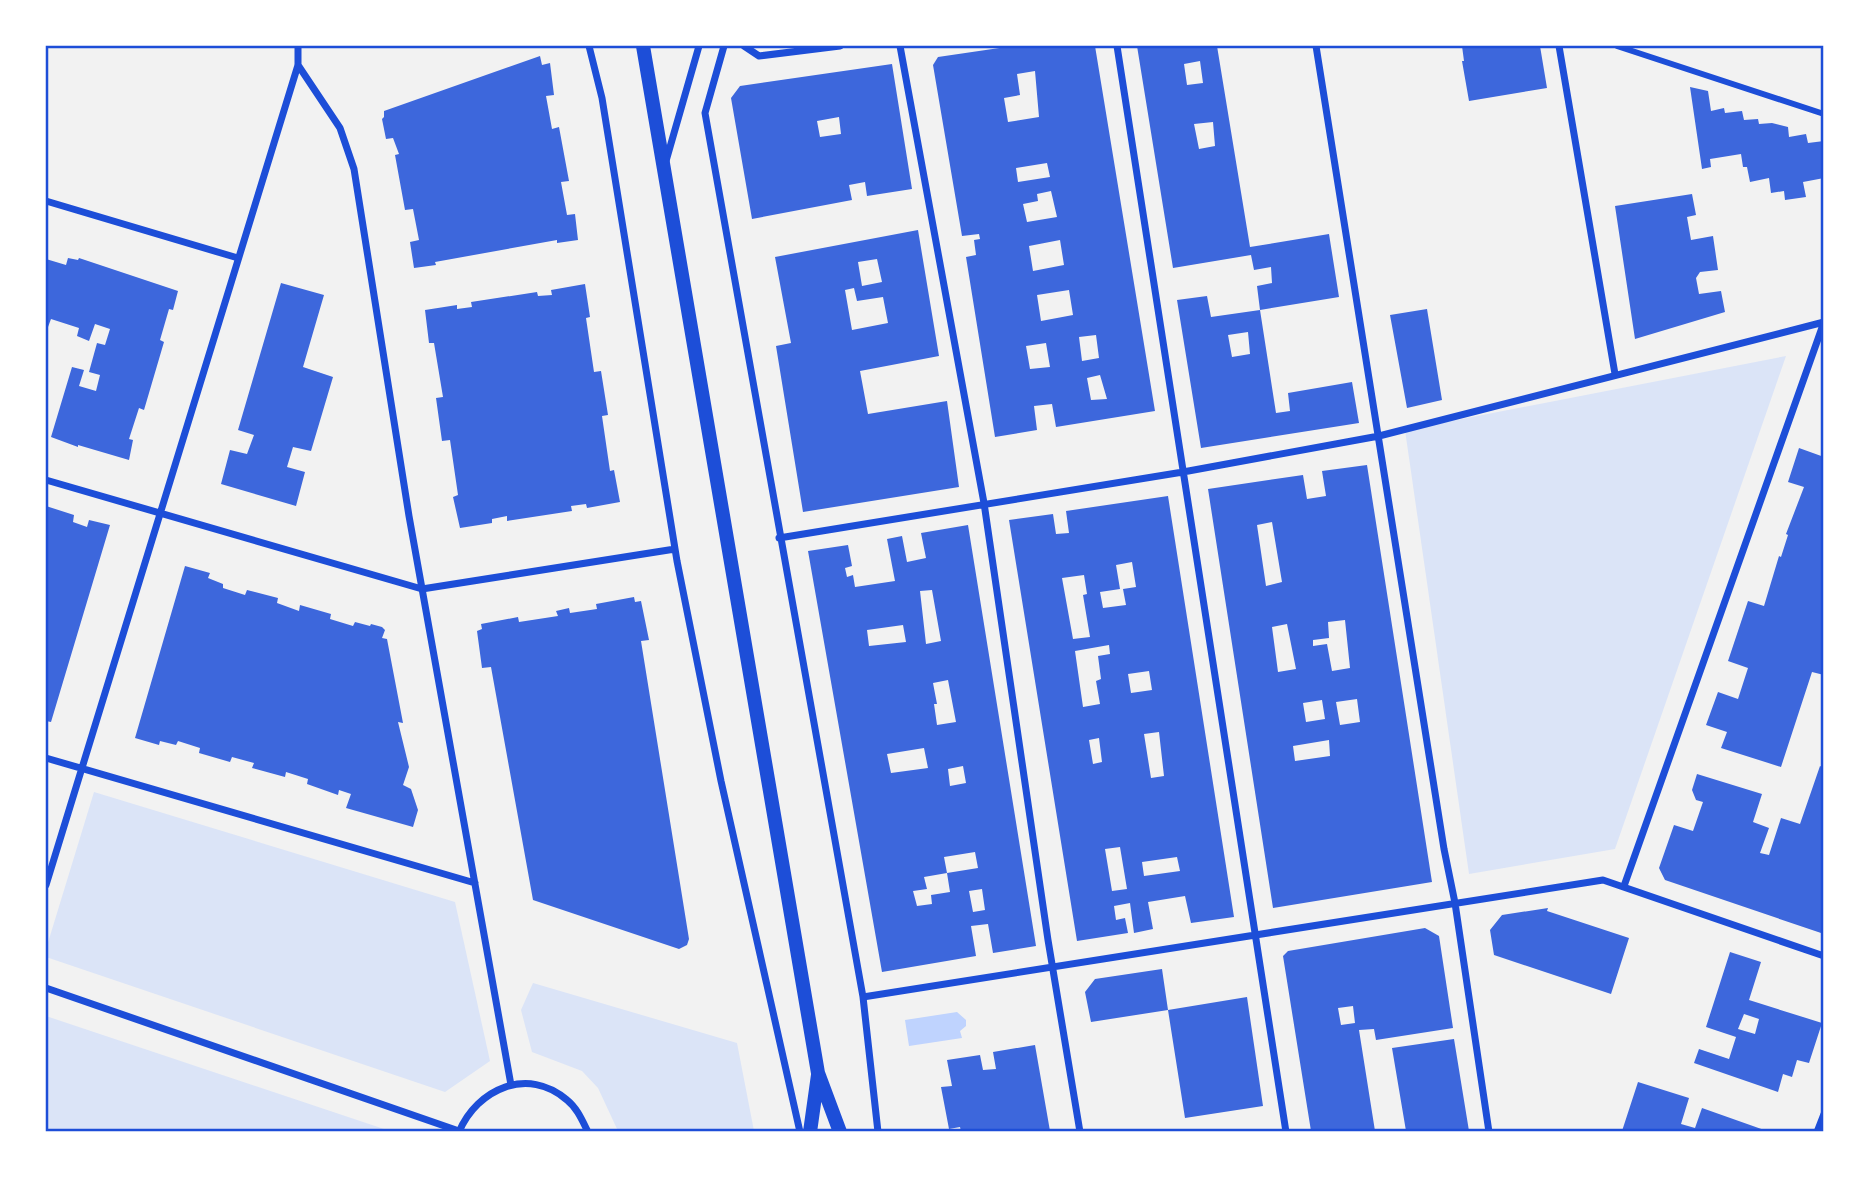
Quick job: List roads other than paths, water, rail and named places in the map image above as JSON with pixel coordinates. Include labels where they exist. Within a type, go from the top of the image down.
[{"type":"main road","points":[[643,46],[818,1073],[840,1132]]},
{"type":"main road","points":[[810,1132],[818,1073]]},
{"type":"street","points":[[46,885],[298,65],[298,46]]},
{"type":"street","points":[[589,46],[602,98],[675,549],[721,781],[800,1132]]},
{"type":"street","points":[[664,168],[699,46]]},
{"type":"street","points":[[724,46],[705,113],[863,997],[878,1132]]},
{"type":"street","points":[[744,46],[759,56],[840,46]]},
{"type":"street","points":[[900,46],[984,503],[1080,1132]]},
{"type":"street","points":[[1117,46],[1286,1132]]},
{"type":"street","points":[[1316,46],[1444,849],[1455,903],[1489,1132]]},
{"type":"street","points":[[1559,46],[1615,374]]},
{"type":"street","points":[[1617,46],[1824,114]]},
{"type":"street","points":[[298,65],[340,128],[354,169],[422,589],[510,1085]]},
{"type":"street","points":[[46,201],[239,258]]},
{"type":"street","points":[[779,538],[1183,472],[1379,436],[1823,322]]},
{"type":"street","points":[[1624,886],[1823,322]]},
{"type":"street","points":[[46,480],[422,589],[675,549]]},
{"type":"street","points":[[46,758],[475,883]]},
{"type":"street","points":[[863,997],[1603,880],[1824,956]]},
{"type":"street","points":[[46,988],[459,1131],[466,1114],[478,1101],[493,1091],[510,1085],[530,1084],[550,1089],[566,1099],[579,1114],[588,1132]]},
{"type":"street","points":[[1817,1132],[1824,1114]]},
{"type":"water","points":[[957,1012],[966,1020],[966,1026],[960,1031],[962,1038],[909,1046],[905,1020]]}]
